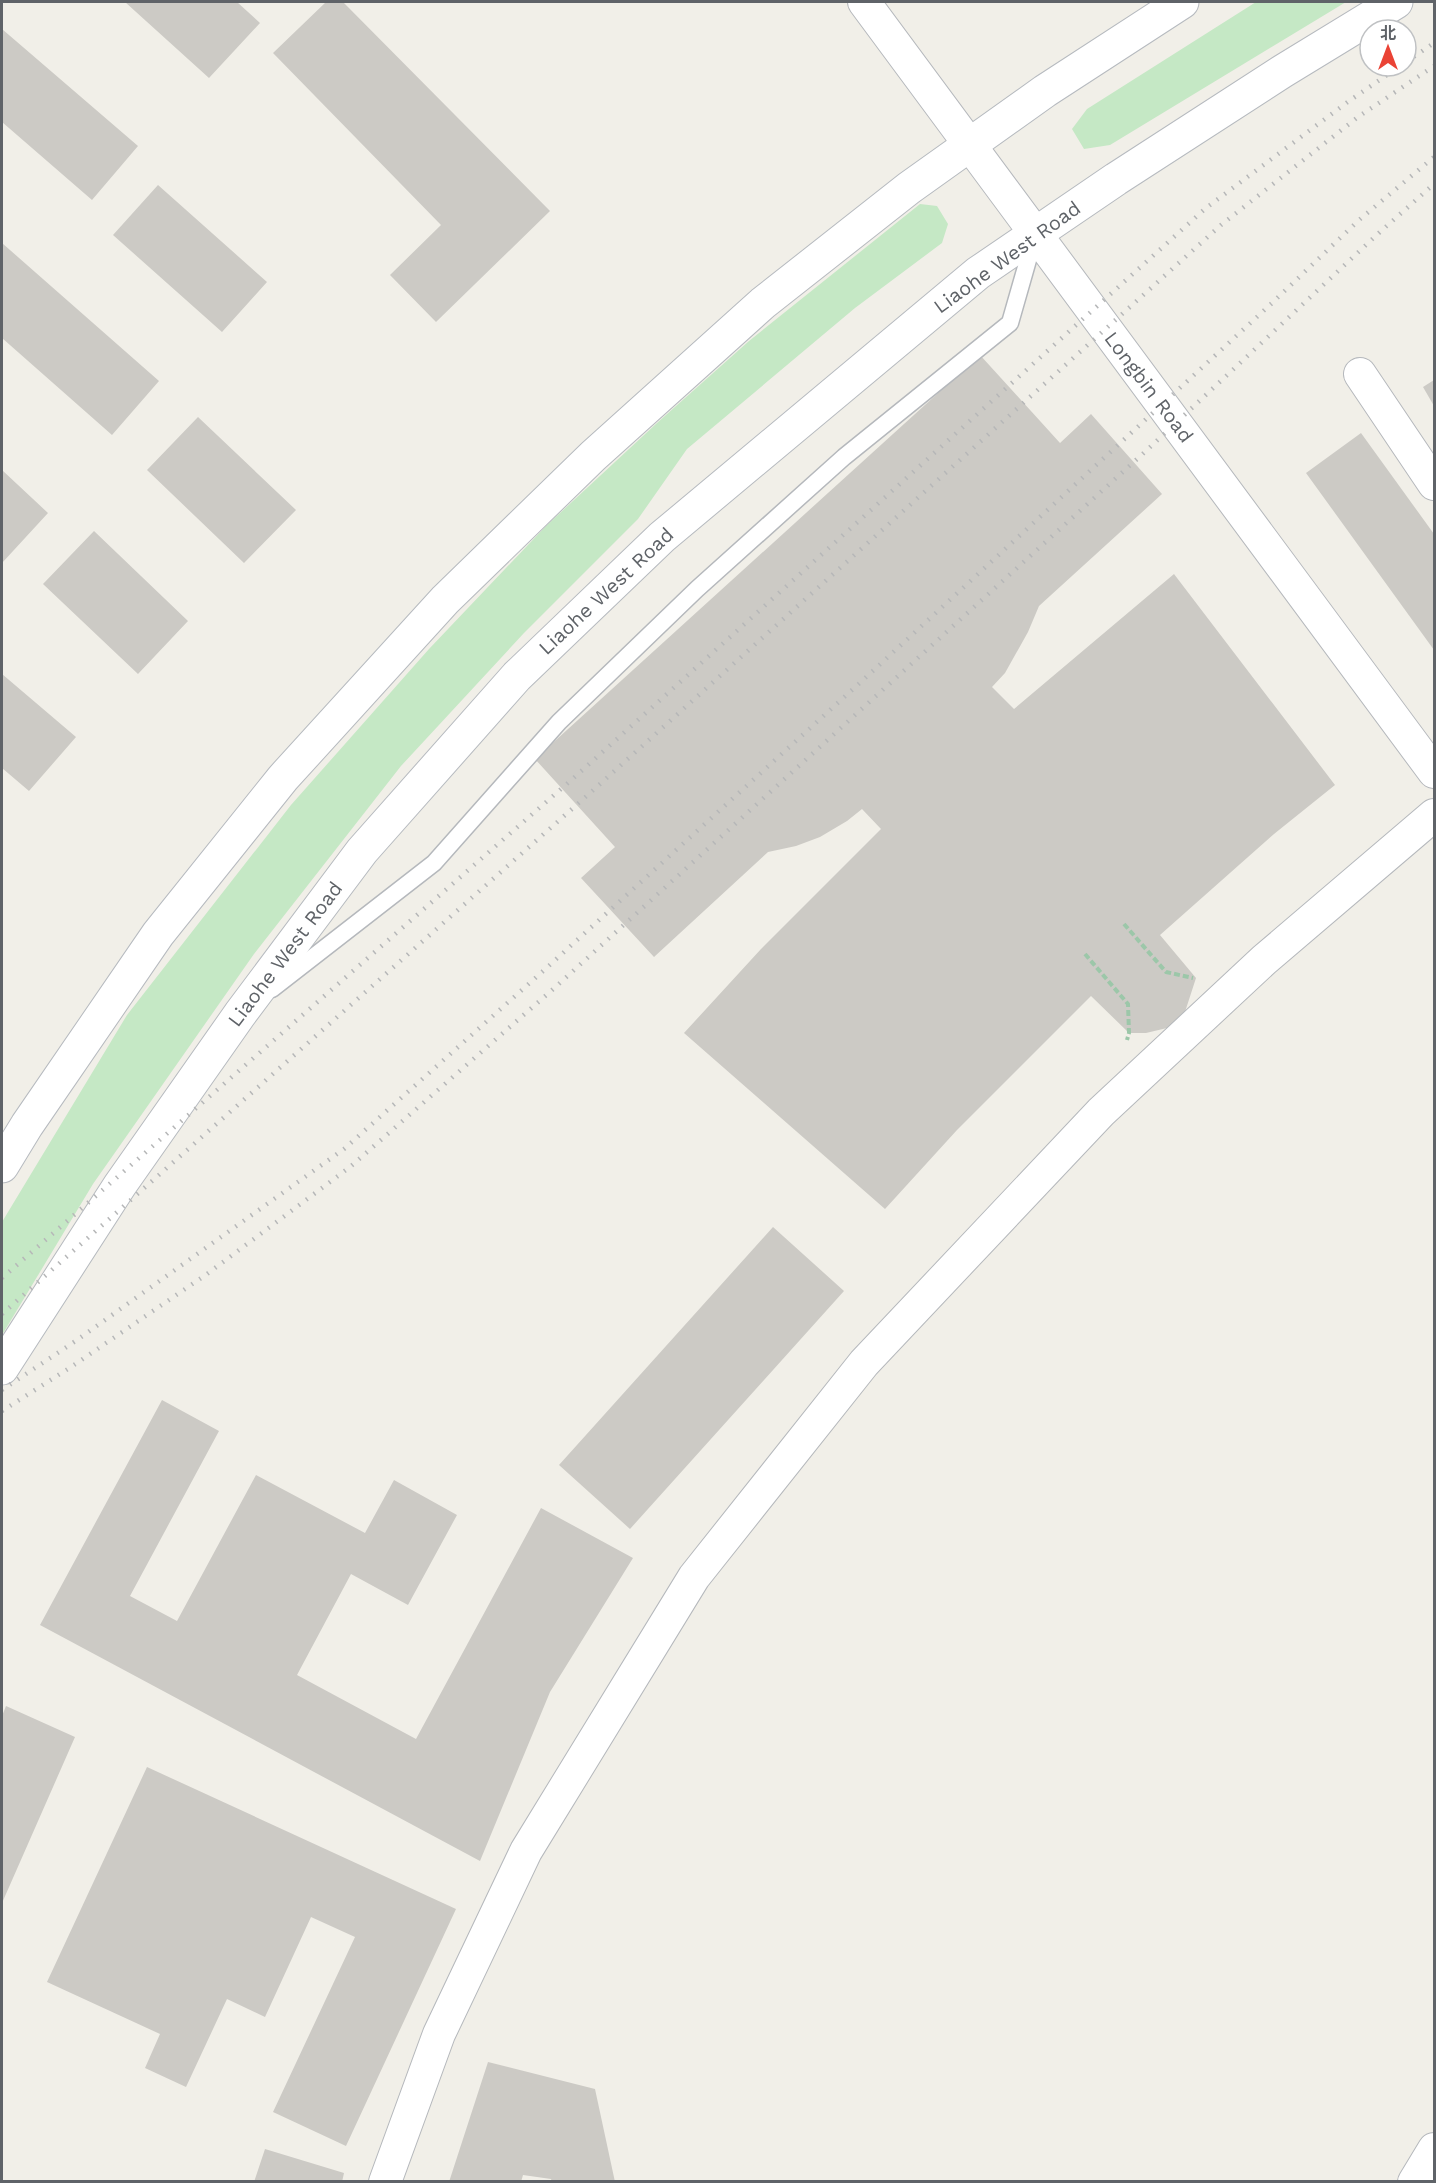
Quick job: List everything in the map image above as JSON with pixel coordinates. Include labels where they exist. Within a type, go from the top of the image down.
[{"type":"main road","points":[[2,1166],[27,1125],[158,934],[283,778],[445,600],[593,456],[763,303],[909,188],[1045,91],[1182,2]]},
{"type":"main road","name":"Liaohe West Road","points":[[2,1368],[120,1185],[240,1014],[362,851],[517,676],[662,537],[978,273],[1273,77],[1396,2]]},
{"type":"street","name":"Longbin Road","points":[[864,2],[1434,772]]},
{"type":"street","points":[[1360,374],[1434,484]]},
{"type":"street","points":[[385,2181],[439,2034],[526,1851],[694,1577],[864,1363],[1101,1112],[1264,960],[1434,815]]},
{"type":"street","points":[[1414,2181],[1434,2149]]},
{"type":"lane","points":[[240,1014],[434,863],[559,722],[697,589],[844,457],[1010,323],[1036,233]]},
{"type":"path","points":[[1124,924],[1166,972],[1196,978]]},
{"type":"path","points":[[1085,954],[1128,1004],[1129,1033]]},
{"type":"green space","points":[[1256,2],[1346,2],[1110,145],[1084,149],[1072,129],[1087,109]]},
{"type":"green space","points":[[920,204],[937,206],[948,224],[942,243],[855,308],[687,449],[638,519],[524,633],[401,766],[254,954],[93,1184],[2,1335],[2,1222],[127,1015],[291,805],[429,649],[546,526],[749,341]]},
{"type":"building","points":[[125,2],[237,2],[260,23],[209,78]]},
{"type":"building","points":[[326,2],[343,2],[550,211],[436,322],[390,275],[441,225],[273,53]]},
{"type":"building","points":[[2,29],[138,146],[92,200],[2,122]]},
{"type":"building","points":[[158,185],[267,282],[222,332],[113,235]]},
{"type":"building","points":[[2,243],[159,381],[112,435],[2,338]]},
{"type":"building","points":[[980,355],[1060,443],[1091,414],[1162,494],[1039,606],[1028,632],[1005,673],[992,687],[1014,709],[1174,574],[1335,785],[1274,834],[1160,935],[1196,978],[1184,1015],[1167,1028],[1146,1033],[1129,1033],[1091,996],[957,1130],[885,1209],[684,1033],[761,949],[881,829],[862,809],[820,837],[796,846],[768,852],[654,957],[581,878],[615,847],[535,759]]},
{"type":"building","points":[[1434,380],[1434,406],[1423,387]]},
{"type":"building","points":[[198,417],[296,510],[244,563],[147,470]]},
{"type":"building","points":[[1361,433],[1434,534],[1434,650],[1306,473]]},
{"type":"building","points":[[2,470],[48,513],[2,563]]},
{"type":"building","points":[[94,531],[188,621],[138,674],[43,584]]},
{"type":"building","points":[[2,674],[76,737],[29,791],[2,768]]},
{"type":"building","points":[[773,1227],[844,1291],[630,1529],[559,1465]]},
{"type":"building","points":[[162,1400],[219,1431],[130,1596],[177,1621],[256,1475],[365,1533],[394,1480],[457,1515],[408,1605],[351,1574],[297,1675],[416,1739],[541,1508],[633,1558],[550,1692],[480,1861],[40,1625]]},
{"type":"building","points":[[6,1706],[75,1737],[2,1903],[2,1716]]},
{"type":"building","points":[[147,1767],[456,1909],[346,2146],[273,2112],[355,1937],[311,1917],[265,2017],[227,1999],[186,2087],[145,2068],[160,2034],[47,1982]]},
{"type":"building","points":[[488,2062],[595,2089],[615,2182],[552,2182],[551,2179],[523,2175],[521,2182],[449,2182]]},
{"type":"building","points":[[265,2149],[344,2173],[342,2182],[254,2182]]},
{"type":"railway","points":[[1418,54],[1434,43]]},
{"type":"railway","points":[[2,1314],[590,793],[1221,225],[1358,117],[1434,66]]},
{"type":"railway","points":[[2,1278],[577,775],[1206,208],[1383,78]]},
{"type":"railway","points":[[2,1390],[77,1340],[344,1149],[863,680],[1359,220],[1434,157]]},
{"type":"railway","points":[[2,1411],[207,1274],[350,1167],[551,991],[1147,450],[1434,184]]}]
